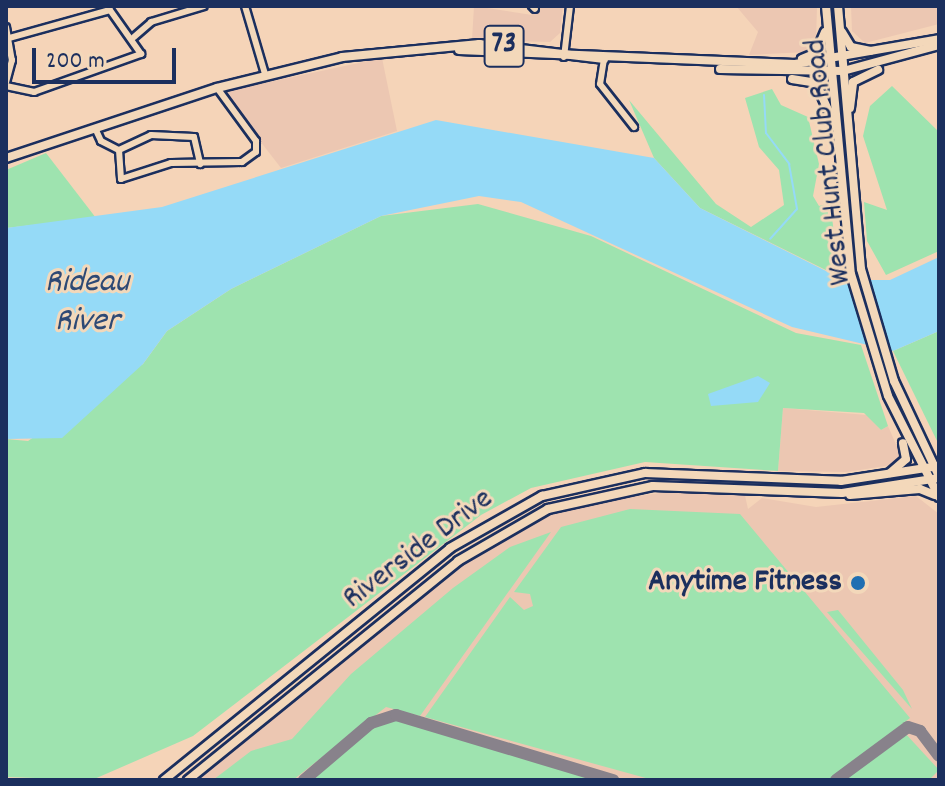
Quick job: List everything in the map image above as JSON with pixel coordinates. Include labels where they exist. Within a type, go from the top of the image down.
[{"type":"main road","name":"West Hunt Club Road","points":[[826,6],[843,231],[861,313],[899,423]]},
{"type":"main road","name":"West Hunt Club Road","points":[[838,6],[850,190],[872,313],[898,392],[938,472]]},
{"type":"main road","points":[[839,27],[856,50],[888,51]]},
{"type":"main road","points":[[758,74],[770,63],[813,56],[827,28]]},
{"type":"main road","name":"73","points":[[6,158],[217,88],[342,57],[443,47],[704,65],[829,62],[939,42]]},
{"type":"main road","name":"73","points":[[704,65],[772,75],[843,71],[912,56],[939,42]]},
{"type":"main road","points":[[850,190],[852,86],[912,56]]},
{"type":"main road","points":[[772,75],[823,91],[836,150]]},
{"type":"main road","points":[[899,423],[939,498]]},
{"type":"main road","points":[[877,479],[906,459],[899,423]]},
{"type":"main road","points":[[928,456],[939,458]]},
{"type":"main road","name":"Riverside Drive","points":[[164,780],[450,548],[525,503],[583,483],[645,473],[808,480],[877,479],[923,470],[938,472]]},
{"type":"main road","name":"Riverside Drive","points":[[188,780],[458,561],[526,519],[588,496],[653,486],[842,493],[928,480],[938,472]]},
{"type":"main road","points":[[807,490],[808,480]]},
{"type":"main road","points":[[842,493],[920,489],[939,498]]},
{"type":"street","points":[[134,37],[151,22],[204,6]]},
{"type":"street","points":[[245,6],[265,74]]},
{"type":"street","points":[[564,53],[570,6]]},
{"type":"street","points":[[6,27],[9,38],[6,84],[34,92],[137,59],[134,37],[110,10],[99,10],[9,38]]},
{"type":"street","points":[[604,59],[600,84],[634,127]]},
{"type":"street","points":[[119,150],[121,179],[171,163],[239,163],[257,149],[217,88]]},
{"type":"street","points":[[95,128],[101,141],[119,150]]},
{"type":"street","points":[[119,150],[151,135],[192,137],[200,164]]},
{"type":"shaded area","points":[[474,6],[532,15],[527,6],[563,6],[560,33],[550,42],[472,40]]},
{"type":"shaded area","points":[[736,6],[817,6],[816,42],[807,52],[749,55],[758,32]]},
{"type":"shaded area","points":[[851,6],[939,6],[939,24],[865,43],[852,31]]},
{"type":"shaded area","points":[[382,58],[397,131],[281,168],[222,92]]},
{"type":"shaded area","points":[[783,408],[867,415],[881,430],[888,426],[901,456],[892,465],[847,472],[778,471]]},
{"type":"shaded area","points":[[693,488],[744,491],[748,509],[762,498],[816,507],[916,496],[939,514],[939,780],[197,780],[460,563],[566,507]]},
{"type":"green space","points":[[892,86],[939,132],[939,251],[886,275],[867,241],[864,202],[887,210],[863,136],[870,106]]},
{"type":"green space","points":[[772,89],[781,105],[808,117],[819,164],[813,196],[819,206],[830,203],[840,277],[700,208],[654,158],[629,100],[716,204],[751,227],[784,205],[779,170],[759,147],[745,98]]},
{"type":"green space","points":[[46,153],[96,218],[6,228],[6,170]]},
{"type":"green space","points":[[478,204],[591,236],[796,333],[861,345],[888,426],[881,430],[864,413],[783,408],[778,471],[645,462],[531,488],[481,515],[193,736],[92,780],[7,777],[6,439],[28,441],[143,364],[167,331],[231,289],[381,216]]},
{"type":"green space","points":[[939,331],[939,445],[893,351]]},
{"type":"green space","points":[[630,509],[740,514],[910,718],[830,780],[653,780],[425,717],[510,597],[524,610],[533,606],[530,594],[514,592],[561,527]]},
{"type":"green space","points":[[551,532],[420,716],[386,707],[293,780],[213,780],[251,751],[292,739],[351,674],[453,588],[510,547]]},
{"type":"green space","points":[[838,610],[903,690],[912,709],[827,612]]},
{"type":"green space","points":[[399,719],[600,780],[311,780],[377,724]]},
{"type":"green space","points":[[904,732],[939,770],[929,780],[842,780]]},
{"type":"water","name":"Rideau River","points":[[436,120],[654,158],[700,208],[844,280],[890,280],[939,257],[939,331],[893,351],[792,327],[521,202],[479,196],[381,216],[231,289],[167,331],[143,364],[62,438],[6,439],[6,228],[162,207]]},
{"type":"water","points":[[758,376],[770,383],[758,402],[711,406],[708,394]]},
{"type":"waterway","points":[[764,95],[766,133],[789,164],[797,209],[770,239]]},
{"type":"taxiway","points":[[304,780],[371,723],[396,715],[613,780]]},
{"type":"taxiway","points":[[836,780],[908,727],[920,731],[939,756]]},
{"type":"place","name":"Anytime Fitness","points":[[858,583]]}]
